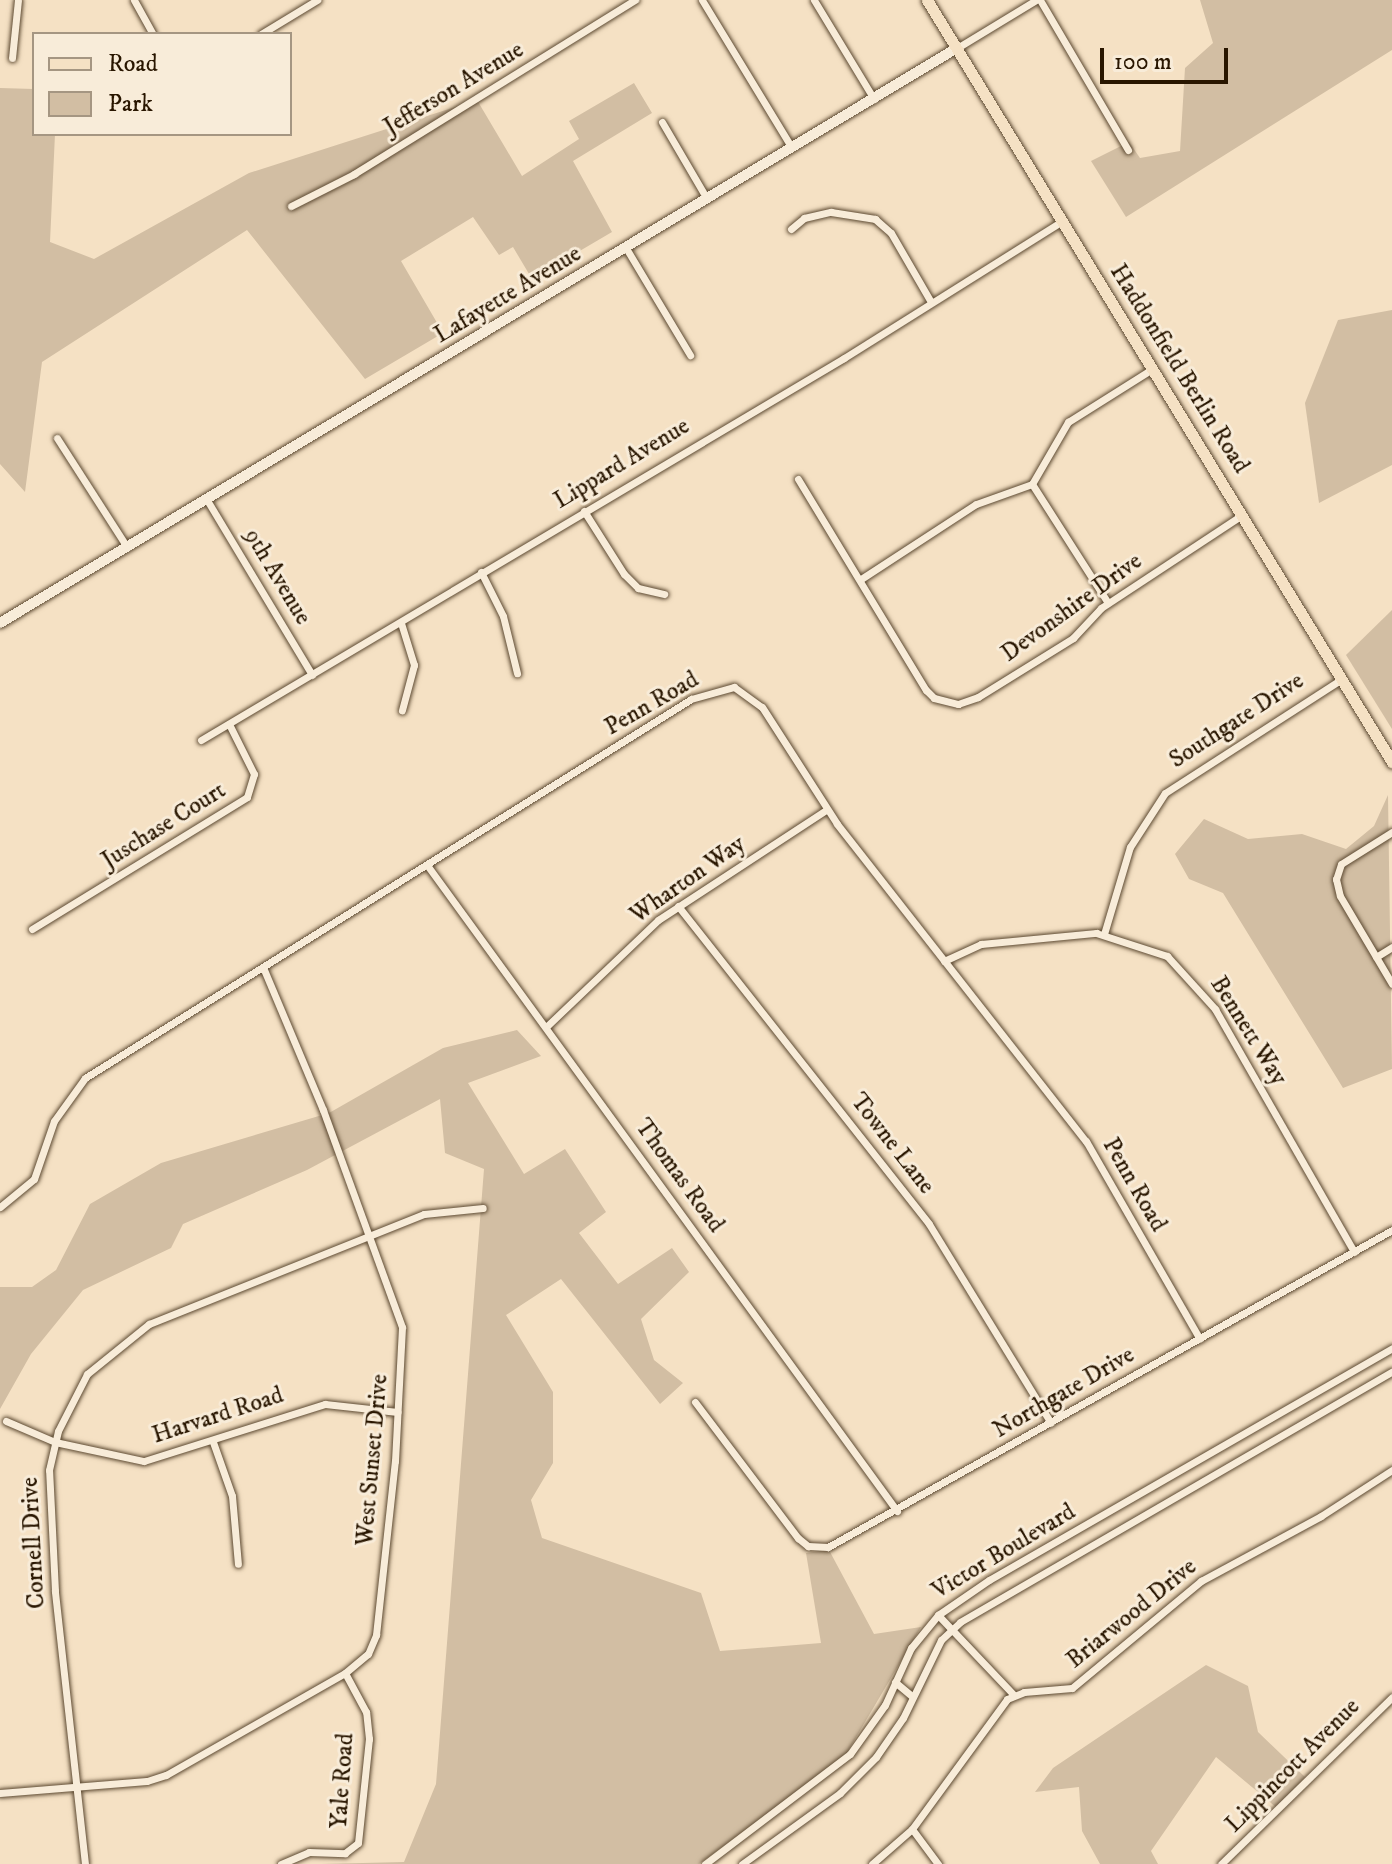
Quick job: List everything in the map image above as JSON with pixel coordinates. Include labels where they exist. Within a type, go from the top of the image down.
[{"type":"main road","name":"Haddonfield Berlin Road","points":[[927,0],[1392,762]]},
{"type":"street","points":[[12,58],[18,0]]},
{"type":"street","points":[[134,0],[152,32]]},
{"type":"street","points":[[264,32],[317,0]]},
{"type":"street","name":"Jefferson Avenue","points":[[291,206],[354,174],[635,0]]},
{"type":"street","points":[[702,0],[792,148]]},
{"type":"street","points":[[814,0],[874,99]]},
{"type":"street","points":[[1038,0],[1128,150]]},
{"type":"street","name":"Lafayette Avenue","points":[[0,623],[1038,0]]},
{"type":"street","points":[[662,122],[707,199]]},
{"type":"street","points":[[791,229],[804,218],[831,212],[875,219],[891,233],[931,302]]},
{"type":"street","name":"Lippard Avenue","points":[[201,740],[401,623],[1062,221]]},
{"type":"street","points":[[626,248],[690,355]]},
{"type":"street","points":[[861,579],[976,504],[1032,484],[1068,422],[1152,369]]},
{"type":"street","points":[[57,438],[127,547]]},
{"type":"street","name":"Devonshire Drive","points":[[798,479],[926,690],[934,698],[958,704],[978,697],[1073,638],[1108,603],[1242,515]]},
{"type":"street","points":[[1032,484],[1108,603]]},
{"type":"street","name":"9th Avenue","points":[[207,500],[312,675]]},
{"type":"street","points":[[584,511],[624,574],[638,588],[664,594]]},
{"type":"street","points":[[481,572],[503,616],[517,673]]},
{"type":"street","points":[[401,623],[414,665],[402,710]]},
{"type":"street","name":"Southgate Drive","points":[[1104,934],[1130,847],[1165,793],[1342,679]]},
{"type":"street","name":"Penn Road","points":[[0,1207],[34,1179],[54,1121],[78,1083],[691,699],[726,688],[745,691],[762,707],[826,810],[1086,1141],[1200,1339]]},
{"type":"street","name":"Juschase Court","points":[[32,929],[247,797],[254,774],[229,724]]},
{"type":"street","name":"Wharton Way","points":[[546,1027],[678,906],[826,810]]},
{"type":"street","points":[[1392,832],[1341,864],[1336,879],[1340,896],[1392,984]]},
{"type":"street","name":"Thomas Road","points":[[427,865],[897,1511]]},
{"type":"street","name":"Towne Lane","points":[[678,906],[929,1224],[1051,1423]]},
{"type":"street","name":"Bennett Way","points":[[944,961],[981,944],[1104,934],[1167,956],[1199,986],[1354,1252]]},
{"type":"street","points":[[1376,957],[1392,947]]},
{"type":"street","name":"West Sunset Drive","points":[[0,1793],[166,1775],[345,1673],[368,1654],[376,1635],[398,1412],[402,1327],[370,1237],[263,967]]},
{"type":"street","name":"Cornell Drive","points":[[85,1864],[55,1591],[49,1470],[55,1442],[87,1374],[138,1329],[443,1209],[483,1208]]},
{"type":"street","name":"Northgate Drive","points":[[695,1402],[798,1538],[817,1549],[840,1543],[1392,1230]]},
{"type":"street","name":"Victor Boulevard","points":[[705,1864],[850,1754],[873,1725],[911,1648],[938,1615],[989,1580],[1392,1348]]},
{"type":"street","name":"Victor Boulevard","points":[[742,1864],[855,1780],[894,1732],[933,1653],[952,1629],[1392,1372]]},
{"type":"street","name":"Harvard Road","points":[[6,1421],[55,1442],[144,1461],[213,1442],[325,1404],[398,1412]]},
{"type":"street","points":[[213,1442],[232,1496],[238,1564]]},
{"type":"street","name":"Briarwood Drive","points":[[1014,1695],[1072,1688],[1209,1576],[1321,1516],[1392,1470]]},
{"type":"street","points":[[872,1864],[912,1829],[998,1709],[1014,1695],[938,1615]]},
{"type":"street","name":"Yale Road","points":[[281,1864],[309,1852],[345,1853],[355,1847],[369,1739],[366,1712],[345,1673]]},
{"type":"street","points":[[895,1682],[913,1697]]},
{"type":"street","name":"Lippincott Avenue","points":[[1221,1864],[1392,1697]]},
{"type":"street","points":[[912,1829],[938,1864]]},
{"type":"green space","points":[[1200,0],[1392,0],[1392,50],[1126,217],[1091,161],[1129,142],[1140,158],[1180,151],[1185,68],[1213,43]]},
{"type":"green space","points":[[634,83],[652,113],[573,161],[612,232],[532,279],[513,247],[499,255],[473,217],[401,261],[443,333],[365,379],[247,230],[42,362],[25,492],[0,464],[0,88],[32,89],[32,136],[55,136],[50,242],[94,259],[249,173],[477,100],[522,176],[579,139],[569,121]]},
{"type":"green space","points":[[1392,310],[1392,465],[1319,503],[1305,403],[1338,320]]},
{"type":"green space","points":[[1392,610],[1392,729],[1346,655]]},
{"type":"green space","points":[[1388,795],[1392,1069],[1343,1088],[1223,893],[1189,879],[1175,854],[1204,819],[1248,839],[1302,834],[1346,849],[1374,826]]},
{"type":"green space","points":[[517,1030],[541,1056],[468,1083],[524,1174],[565,1149],[606,1212],[579,1233],[618,1284],[672,1248],[689,1272],[641,1319],[654,1360],[683,1383],[660,1404],[561,1279],[506,1315],[553,1392],[553,1463],[531,1500],[542,1538],[701,1593],[720,1651],[821,1643],[806,1553],[829,1550],[874,1634],[921,1627],[845,1756],[699,1864],[321,1864],[404,1862],[436,1784],[484,1169],[445,1153],[440,1099],[307,1170],[183,1224],[171,1248],[83,1290],[31,1354],[0,1409],[0,1287],[32,1287],[56,1270],[90,1204],[161,1163],[329,1113],[443,1048]]},
{"type":"green space","points":[[1206,1665],[1248,1686],[1258,1732],[1305,1777],[1277,1808],[1216,1757],[1151,1851],[1158,1864],[1100,1864],[1082,1831],[1079,1787],[1035,1792],[1053,1768]]}]
